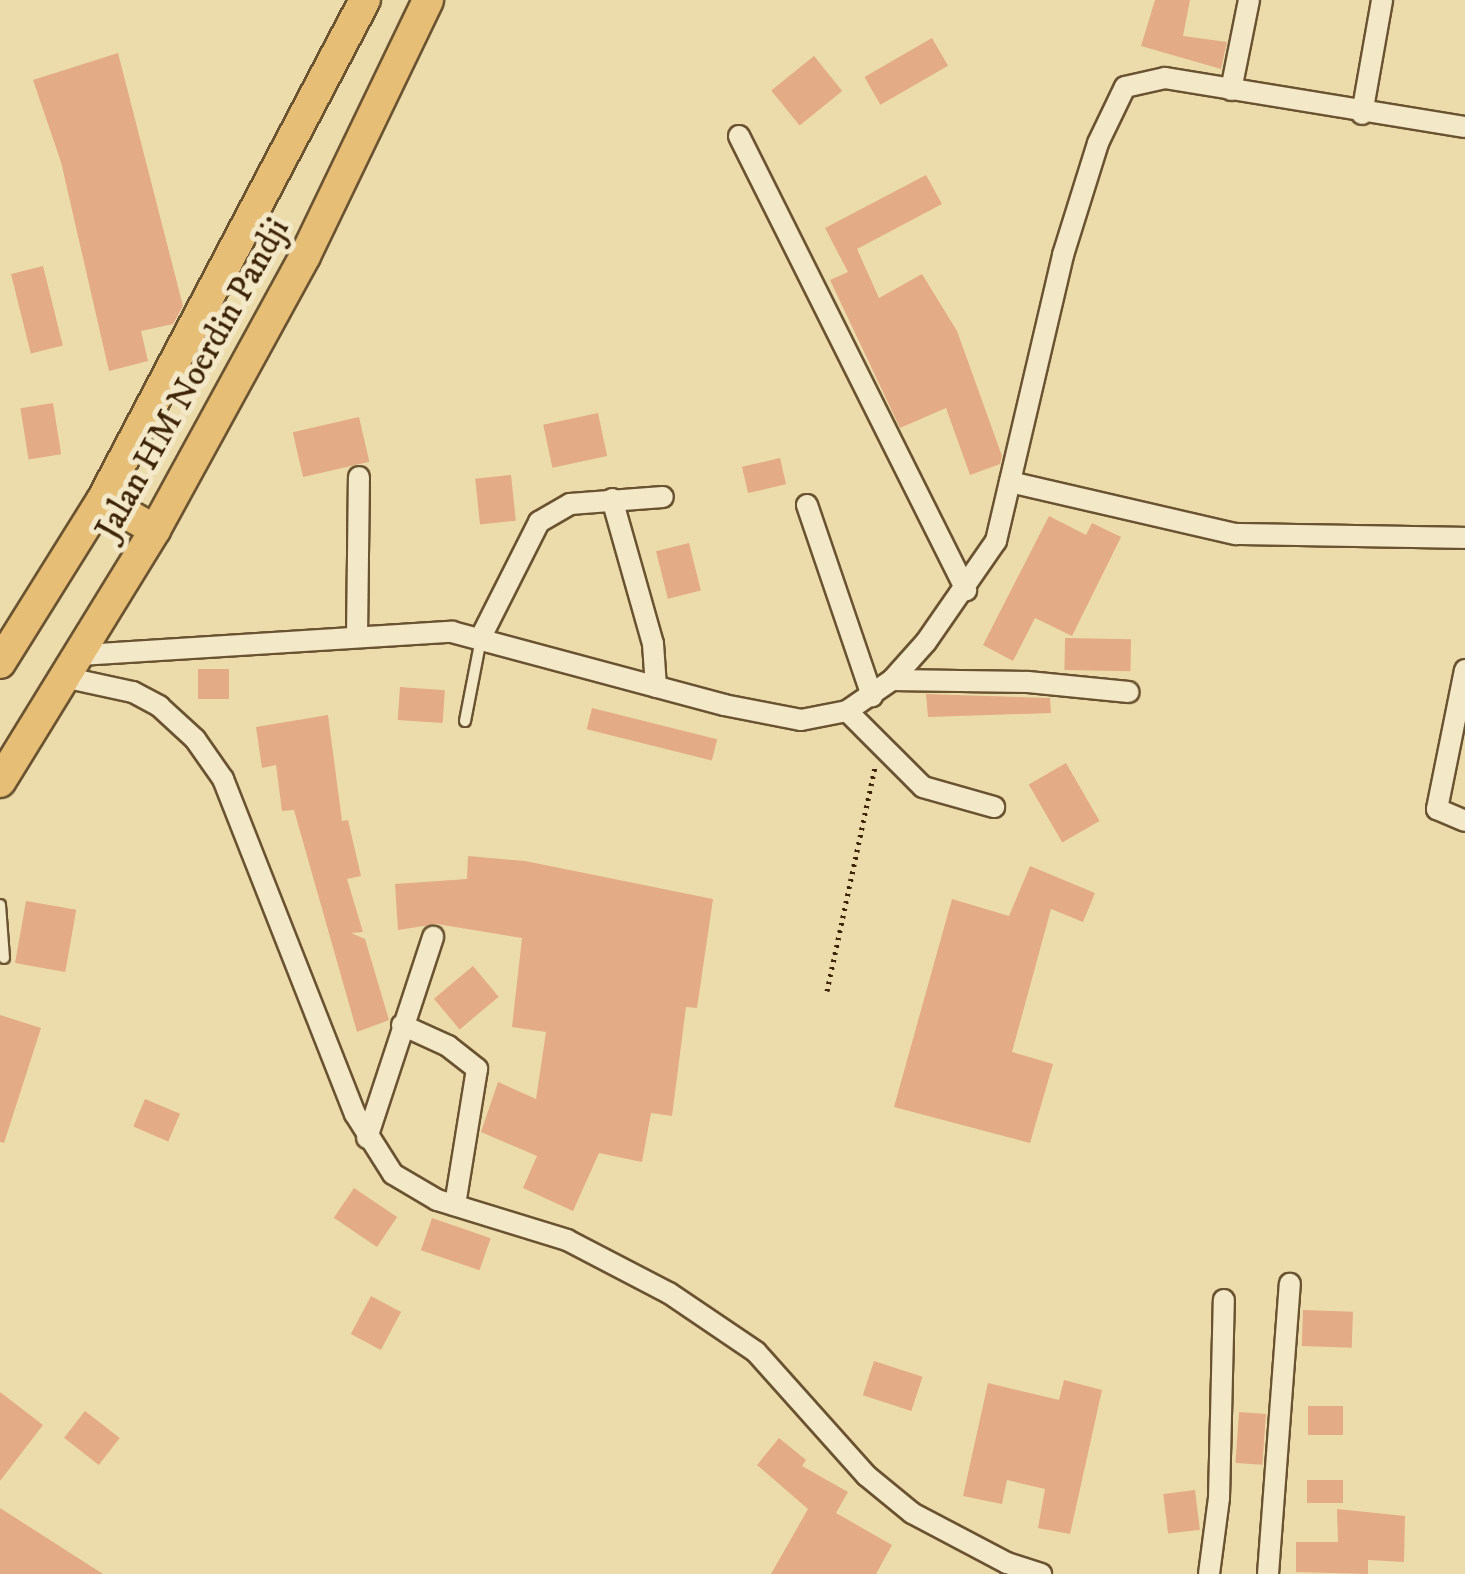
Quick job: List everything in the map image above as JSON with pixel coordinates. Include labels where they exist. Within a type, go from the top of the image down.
[{"type":"main road","name":"Jalan HM Noerdin Pandji","points":[[0,663],[102,500],[364,0]]},
{"type":"main road","name":"Jalan HM Noerdin Pandji","points":[[0,782],[75,666],[155,530],[305,256],[428,0]]},
{"type":"main road","points":[[102,500],[155,530]]},
{"type":"street","points":[[1231,90],[1248,0]]},
{"type":"street","points":[[1362,114],[1382,0]]},
{"type":"street","points":[[75,666],[430,632],[482,637],[656,688],[801,720],[847,711],[892,680],[966,590],[996,540],[1052,294],[1114,102],[1144,78],[1465,128]]},
{"type":"street","points":[[739,136],[966,590]]},
{"type":"street","points":[[357,636],[359,477]]},
{"type":"street","points":[[1010,482],[1236,534],[1465,538]]},
{"type":"street","points":[[482,637],[539,522],[570,504],[663,497]]},
{"type":"street","points":[[612,499],[653,644],[656,688]]},
{"type":"street","points":[[807,505],[872,696]]},
{"type":"street","points":[[75,666],[159,706],[195,739],[223,778],[367,1138],[393,1174],[455,1205],[610,1259],[719,1324],[756,1352],[867,1476],[912,1513],[1042,1574]]},
{"type":"street","points":[[1465,670],[1437,810],[1465,821]]},
{"type":"street","points":[[892,680],[1028,682],[1128,692]]},
{"type":"street","points":[[847,711],[879,749],[922,787],[994,808]]},
{"type":"street","points":[[367,1138],[433,937]]},
{"type":"street","points":[[402,1026],[448,1046],[477,1069],[455,1205]]},
{"type":"street","points":[[1268,1574],[1290,1284]]},
{"type":"street","points":[[1209,1574],[1219,1498],[1224,1300]]},
{"type":"lane","points":[[465,721],[482,637]]},
{"type":"lane","points":[[0,904],[4,958]]},
{"type":"path","points":[[827,991],[879,749]]},
{"type":"building","points":[[1155,0],[1190,0],[1183,36],[1227,42],[1221,69],[1141,46]]},
{"type":"building","points":[[932,38],[948,66],[880,105],[864,77]]},
{"type":"building","points":[[118,53],[183,306],[173,324],[141,331],[148,361],[109,371],[61,162],[33,80]]},
{"type":"building","points":[[814,56],[842,91],[800,126],[771,91]]},
{"type":"building","points":[[926,175],[942,204],[857,249],[879,298],[922,274],[957,331],[1002,456],[1000,464],[970,475],[946,408],[900,428],[830,280],[848,272],[825,228]]},
{"type":"building","points":[[43,266],[63,346],[31,354],[11,274]]},
{"type":"building","points":[[53,403],[61,454],[29,460],[20,408]]},
{"type":"building","points":[[598,413],[607,456],[552,468],[543,425]]},
{"type":"building","points":[[359,417],[369,462],[303,477],[293,432]]},
{"type":"building","points":[[780,458],[786,484],[748,493],[742,467]]},
{"type":"building","points":[[511,475],[516,521],[480,525],[475,479]]},
{"type":"building","points":[[1049,516],[1086,535],[1092,523],[1121,537],[1072,636],[1035,618],[1013,661],[983,645]]},
{"type":"building","points":[[689,543],[701,591],[668,599],[656,551]]},
{"type":"building","points":[[1065,638],[1131,639],[1130,671],[1064,670]]},
{"type":"building","points":[[198,669],[229,669],[229,699],[198,699]]},
{"type":"building","points":[[400,687],[445,690],[443,723],[398,720]]},
{"type":"building","points":[[926,694],[1050,698],[1051,713],[928,717]]},
{"type":"building","points":[[592,708],[717,739],[712,761],[587,729]]},
{"type":"building","points":[[328,715],[342,821],[348,820],[361,876],[347,879],[363,932],[351,933],[365,939],[389,1020],[357,1032],[294,810],[282,811],[276,765],[262,768],[256,727]]},
{"type":"building","points":[[1066,763],[1100,821],[1062,843],[1029,784]]},
{"type":"building","points":[[468,856],[525,861],[713,899],[697,1008],[686,1007],[672,1116],[651,1113],[642,1162],[599,1153],[573,1211],[523,1188],[537,1156],[481,1132],[498,1082],[536,1099],[546,1032],[512,1027],[522,938],[437,924],[398,930],[395,884],[467,879]]},
{"type":"building","points":[[1030,866],[1095,893],[1083,922],[1051,909],[1012,1052],[1053,1064],[1030,1143],[894,1107],[952,899],[1009,916]]},
{"type":"building","points":[[26,901],[76,910],[65,972],[15,963]]},
{"type":"building","points":[[473,966],[499,997],[460,1029],[434,999]]},
{"type":"building","points":[[0,1015],[41,1028],[4,1143],[0,1142]]},
{"type":"building","points":[[145,1099],[180,1114],[168,1141],[133,1127]]},
{"type":"building","points":[[354,1188],[397,1217],[377,1247],[334,1218]]},
{"type":"building","points":[[432,1218],[491,1238],[480,1270],[421,1250]]},
{"type":"building","points":[[371,1296],[401,1312],[381,1350],[351,1334]]},
{"type":"building","points":[[1303,1310],[1353,1312],[1352,1348],[1302,1346]]},
{"type":"building","points":[[874,1361],[923,1377],[911,1411],[863,1395]]},
{"type":"building","points":[[1064,1380],[1102,1390],[1070,1534],[1038,1528],[1045,1489],[1007,1480],[1002,1504],[963,1496],[988,1383],[1059,1400]]},
{"type":"building","points":[[0,1392],[43,1425],[0,1481]]},
{"type":"building","points":[[1308,1406],[1343,1406],[1343,1435],[1308,1435]]},
{"type":"building","points":[[85,1411],[120,1438],[99,1465],[64,1438]]},
{"type":"building","points":[[1239,1412],[1266,1414],[1262,1465],[1235,1463]]},
{"type":"building","points":[[779,1438],[806,1460],[802,1466],[848,1492],[836,1513],[892,1545],[876,1574],[771,1574],[808,1509],[757,1465]]},
{"type":"building","points":[[1307,1480],[1343,1480],[1343,1503],[1307,1503]]},
{"type":"building","points":[[1195,1490],[1200,1530],[1168,1534],[1163,1494]]},
{"type":"building","points":[[0,1508],[103,1574],[0,1574]]},
{"type":"building","points":[[1337,1509],[1405,1516],[1404,1562],[1368,1560],[1368,1574],[1296,1572],[1296,1542],[1338,1542]]}]
